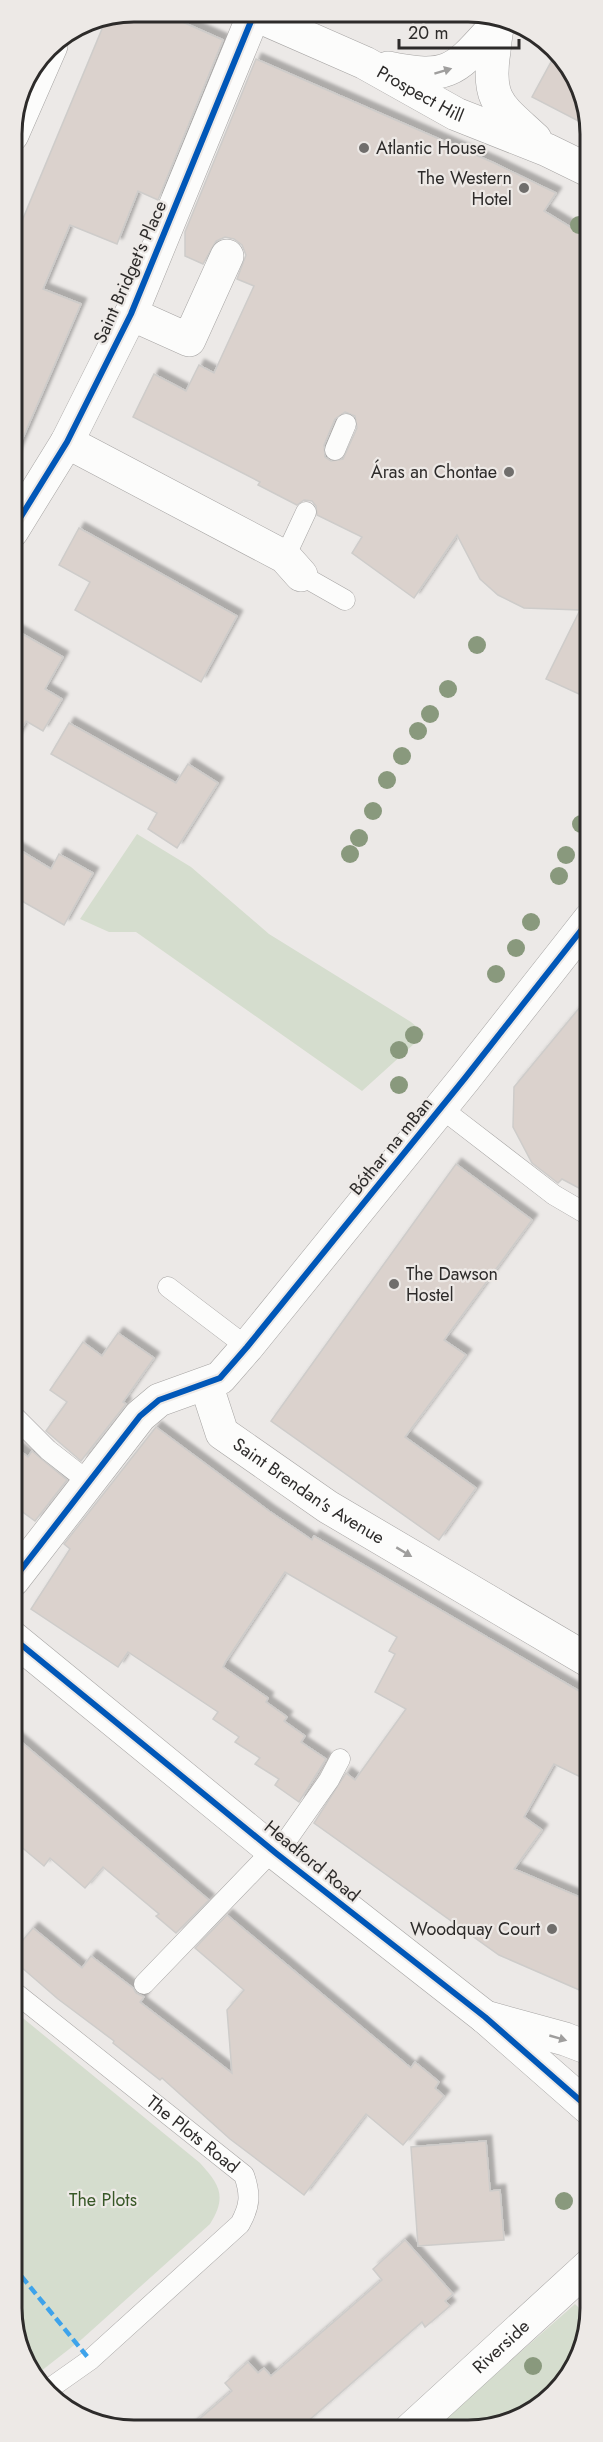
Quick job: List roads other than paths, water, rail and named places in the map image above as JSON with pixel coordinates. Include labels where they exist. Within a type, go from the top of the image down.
[{"type":"street","name":"Saint Bridget's Place","points":[[23,513],[67,442],[131,314],[249,22]]},
{"type":"street","name":"Prospect Hill","points":[[273,22],[365,63],[456,114],[547,150],[580,166]]},
{"type":"street","points":[[365,63],[419,74],[435,74],[451,69],[471,53],[495,26]]},
{"type":"street","points":[[498,26],[491,65],[492,90],[500,106],[547,150]]},
{"type":"street","points":[[131,314],[189,340],[227,256]]},
{"type":"street","points":[[67,442],[293,566]]},
{"type":"street","name":"Bóthar na mBan","points":[[206,1384],[220,1378],[247,1347],[441,1108],[580,932]]},
{"type":"street","points":[[22,1568],[140,1416],[159,1400],[206,1384]]},
{"type":"street","name":"Saint Brendan's Avenue","points":[[206,1384],[222,1433],[328,1507],[580,1656]]},
{"type":"street","name":"Headford Road","points":[[22,1646],[275,1852],[485,2017],[580,2100]]},
{"type":"street","points":[[485,2017],[580,2046]]},
{"type":"street","name":"Riverside","points":[[421,2420],[580,2274]]},
{"type":"lane","points":[[335,450],[346,424]]},
{"type":"lane","points":[[306,512],[293,566],[345,600]]},
{"type":"lane","points":[[441,1108],[554,1195],[580,1210]]},
{"type":"lane","points":[[168,1287],[247,1347]]},
{"type":"lane","points":[[22,1424],[48,1450],[89,1482]]},
{"type":"lane","points":[[144,1984],[275,1852],[329,1780],[340,1760]]},
{"type":"lane","name":"The Plots Road","points":[[22,1998],[244,2175],[249,2191],[249,2202],[240,2224],[90,2360],[54,2386]]},
{"type":"place","name":"Atlantic House","points":[[364,148]]},
{"type":"place","name":"The Western Hotel","points":[[524,188]]},
{"type":"place","name":"Áras an Chontae","points":[[509,472]]},
{"type":"place","name":"The Dawson Hostel","points":[[394,1284]]},
{"type":"place","name":"Woodquay Court","points":[[552,1929]]},
{"type":"park label","name":"The Plots","points":[[103,2200]]}]
